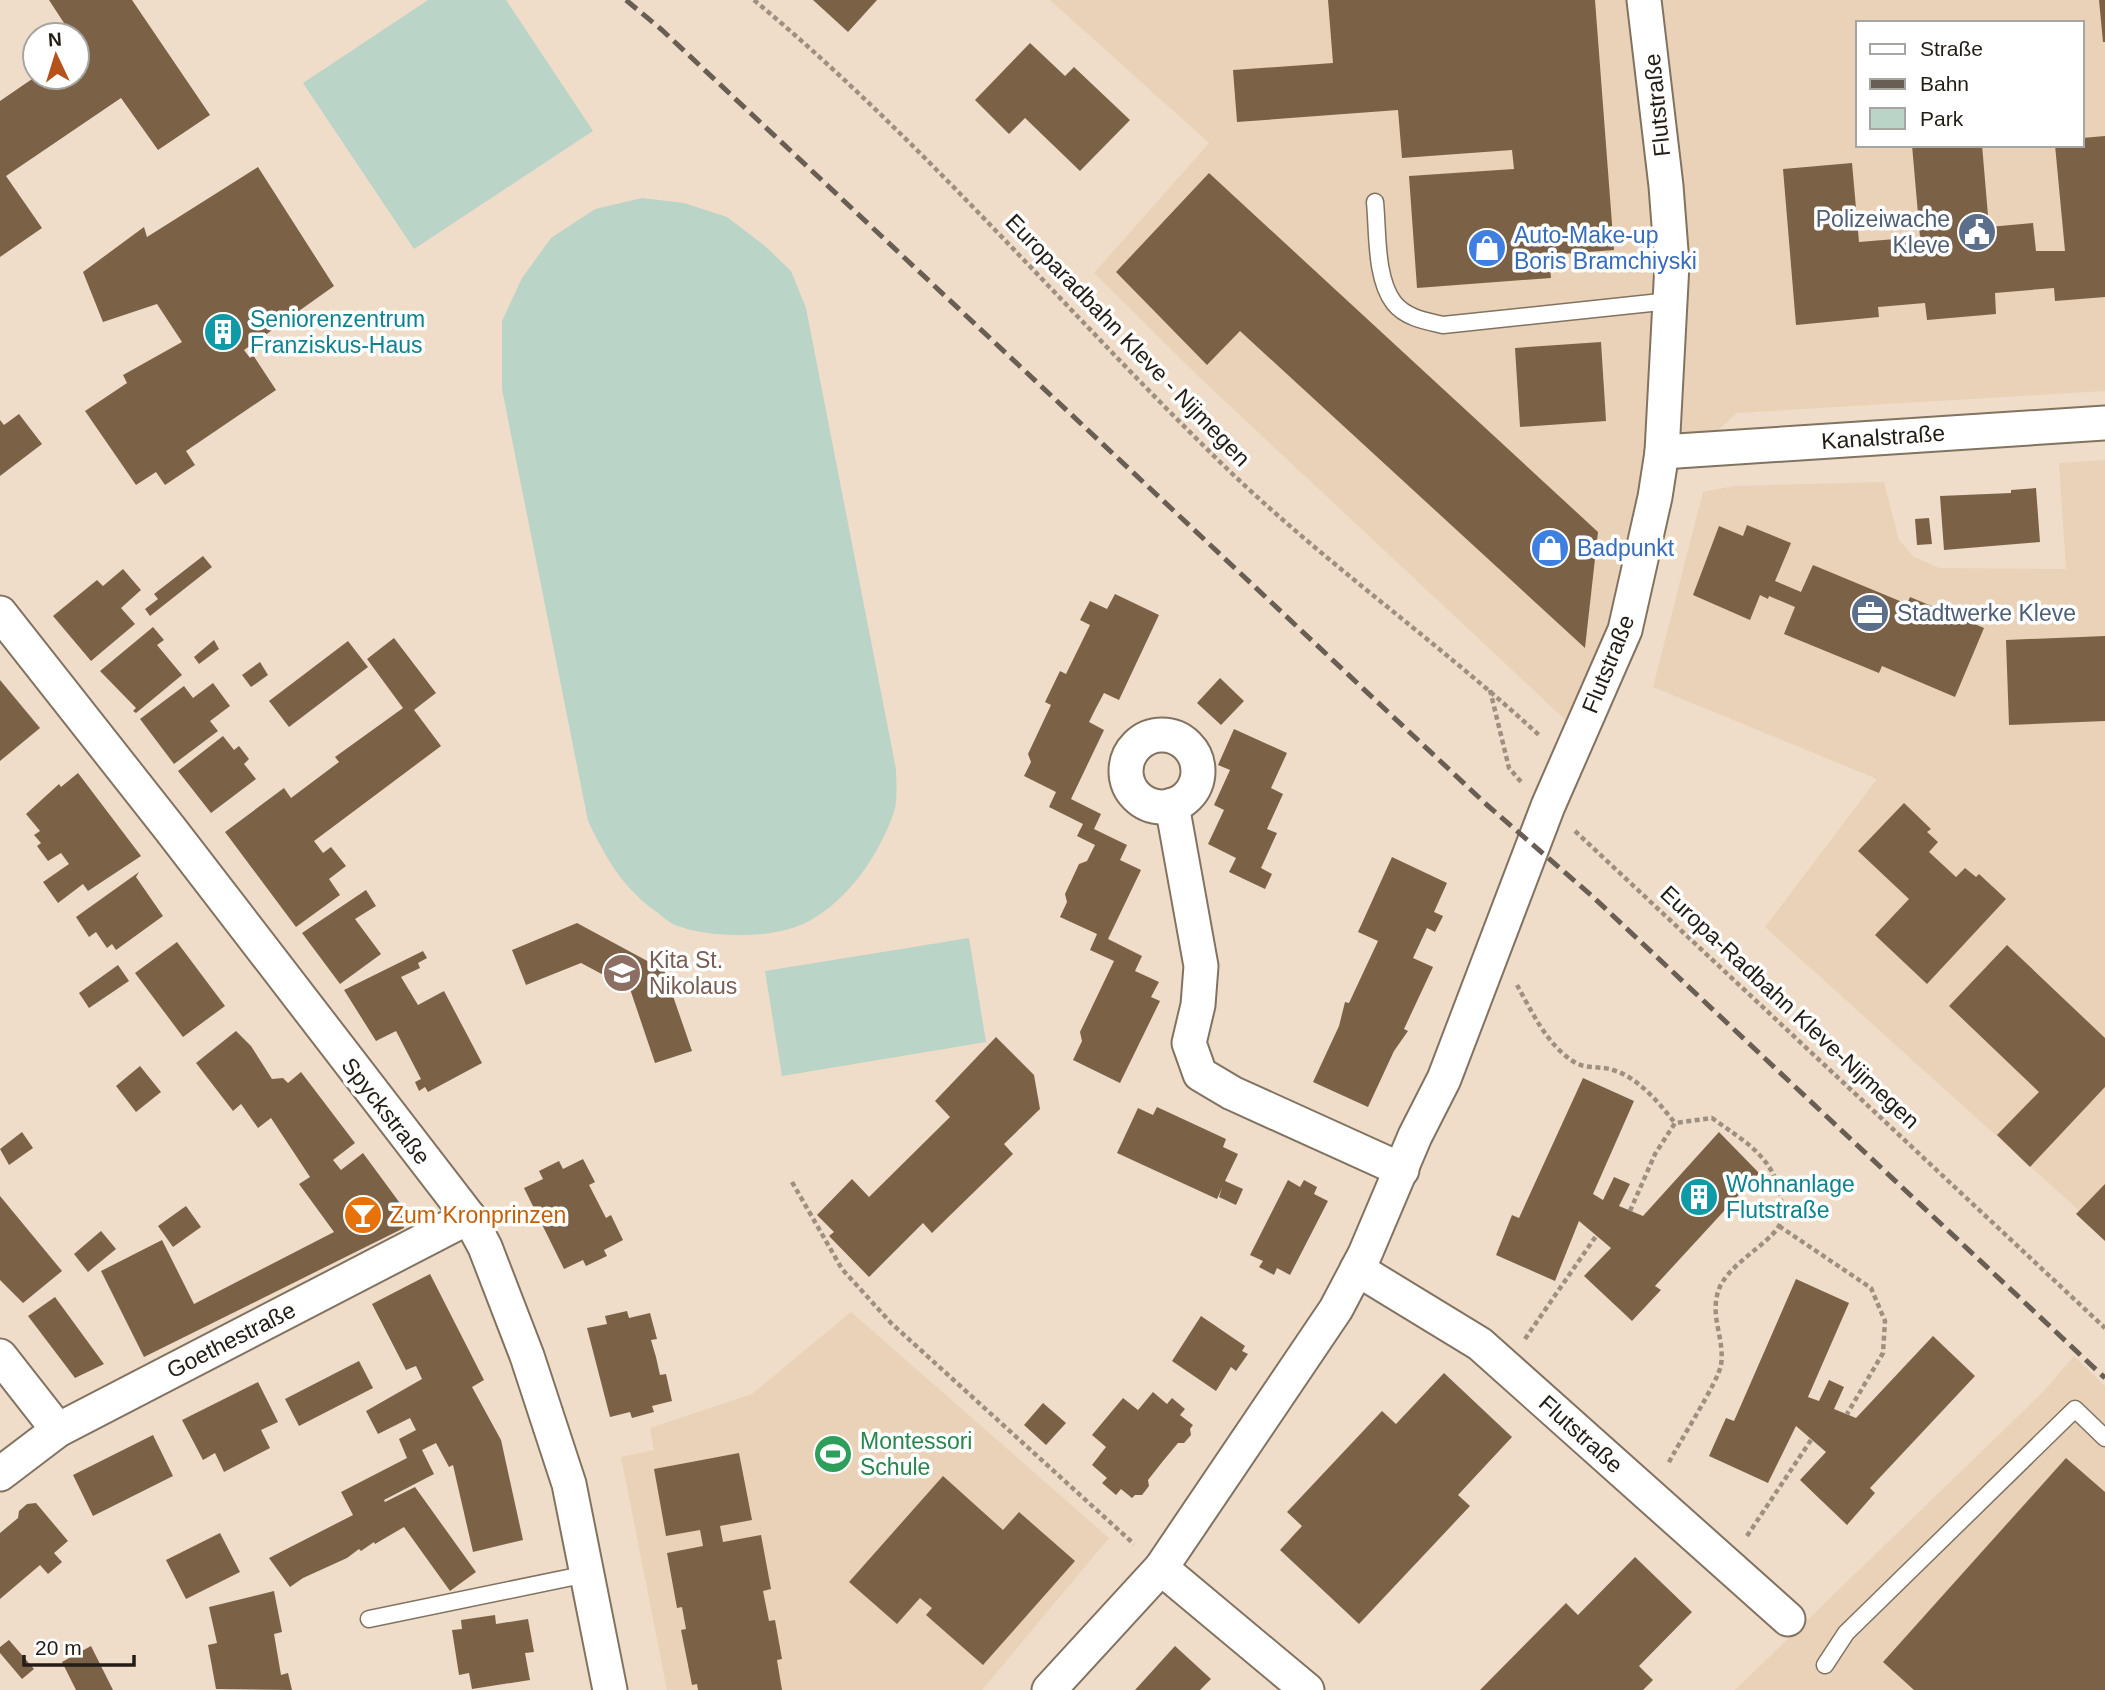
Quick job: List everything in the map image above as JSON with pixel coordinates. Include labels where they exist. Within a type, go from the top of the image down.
[{"type":"street","name":"Flutstraße","points":[[1049,1690],[1161,1568],[1336,1308],[1357,1269],[1444,1079],[1489,968],[1548,806],[1625,630],[1655,497],[1661,452],[1672,264],[1666,186],[1644,0]]},
{"type":"street","name":"Kanalstraße","points":[[1661,452],[2105,423]]},
{"type":"street","name":"Spyckstraße","points":[[0,613],[469,1217],[485,1247],[527,1356],[569,1484],[610,1690]]},
{"type":"street","points":[[1172,805],[1201,967],[1198,1005],[1189,1044],[1200,1074],[1232,1093],[1402,1170]]},
{"type":"street","name":"Goethestraße","points":[[0,1474],[58,1430],[469,1217]]},
{"type":"street","name":"Flutstraße","points":[[1357,1269],[1480,1344],[1788,1619]]},
{"type":"street","points":[[0,1356],[58,1430]]},
{"type":"street","points":[[1161,1568],[1307,1690]]},
{"type":"lane","points":[[1375,202],[1383,275],[1394,303],[1414,317],[1443,325],[1670,301]]},
{"type":"lane","points":[[1825,1665],[1846,1633],[2075,1409],[2105,1438]]},
{"type":"lane","points":[[369,1619],[587,1574]]},
{"type":"path","name":"Europaradbahn Kleve - Nijmegen","points":[[754,0],[931,164],[1217,459],[1379,602],[1490,690],[1567,761]]},
{"type":"path","name":"Europa-Radbahn Kleve-Nijmegen","points":[[1490,690],[1509,768],[2105,1328]]},
{"type":"path","points":[[1489,968],[1517,984],[1540,1025],[1567,1056],[1579,1065],[1615,1070],[1653,1095],[1675,1123]]},
{"type":"path","points":[[1630,1210],[1655,1154],[1675,1123],[1712,1118],[1758,1152],[1778,1179],[1783,1214],[1779,1227],[1750,1251],[1718,1289],[1713,1313],[1720,1335],[1721,1366],[1650,1495]]},
{"type":"path","points":[[792,1182],[842,1269],[891,1323],[1161,1568]]},
{"type":"path","points":[[1779,1227],[1871,1288],[1885,1321],[1883,1353],[1847,1414]]},
{"type":"path","points":[[1506,1367],[1596,1236]]},
{"type":"path","points":[[1728,1564],[1811,1440]]},
{"type":"shaded area","points":[[1050,0],[2105,0],[2105,391],[1737,413],[1684,461],[1650,520],[1574,728],[1198,376],[1094,273],[1209,143]]},
{"type":"shaded area","points":[[2105,460],[2105,1234],[1765,927],[1877,779],[1653,687],[1703,492],[1734,486],[1884,482],[1899,540],[1914,557],[1940,568],[2066,569],[2059,463]]},
{"type":"shaded area","points":[[851,1312],[1109,1538],[982,1690],[667,1690],[621,1457],[654,1450],[650,1428],[752,1394]]},
{"type":"shaded area","points":[[2074,1356],[2105,1386],[2105,1690],[1735,1690],[2043,1392]]},
{"type":"green space","points":[[428,0],[506,0],[593,131],[414,249],[303,83]]},
{"type":"green space","points":[[642,198],[684,203],[727,217],[765,246],[791,271],[806,308],[896,769],[894,812],[881,843],[862,873],[825,911],[797,927],[780,931],[725,935],[690,930],[672,924],[642,901],[623,881],[594,834],[588,821],[502,389],[502,321],[522,278],[551,238],[595,209]]},
{"type":"green space","points":[[969,938],[986,1042],[782,1076],[765,971]]},
{"type":"building","points":[[49,0],[132,0],[210,115],[158,150],[121,98],[6,176],[42,228],[0,257],[0,101],[21,87],[21,91],[91,91],[91,21],[63,21]]},
{"type":"building","points":[[813,0],[877,0],[848,32]]},
{"type":"building","points":[[1328,0],[1595,0],[1614,250],[1549,255],[1551,278],[1417,288],[1409,176],[1514,169],[1512,150],[1402,158],[1398,110],[1237,122],[1233,70],[1333,63]]},
{"type":"building","points":[[2099,0],[2105,0],[2105,42],[2103,42]]},
{"type":"building","points":[[1030,43],[1065,76],[1074,67],[1130,120],[1080,171],[1025,118],[1009,134],[975,100]]},
{"type":"building","name":"Polizeiwache Kleve","points":[[2105,136],[2105,297],[2055,301],[2054,288],[1995,293],[1996,314],[1927,320],[1925,303],[1878,307],[1879,317],[1796,325],[1783,169],[1852,163],[1859,242],[1920,237],[1912,147],[1982,147],[1989,227],[2033,223],[2036,251],[2065,251],[2055,147],[2084,147],[2084,138]]},
{"type":"building","name":"Seniorenzentrum Franziskus-Haus","points":[[258,167],[334,286],[244,350],[250,358],[253,355],[276,390],[186,451],[195,465],[165,485],[156,472],[136,485],[85,411],[127,383],[123,375],[182,342],[157,304],[103,322],[83,272],[144,227],[147,237]]},
{"type":"building","points":[[1209,173],[1598,532],[1585,648],[1240,331],[1207,365],[1116,272]]},
{"type":"building","points":[[1601,342],[1606,421],[1520,427],[1515,348]]},
{"type":"building","points":[[19,414],[42,444],[0,476],[0,420],[4,425]]},
{"type":"building","points":[[2036,488],[2040,542],[1944,550],[1940,496],[2011,493],[2011,490]]},
{"type":"building","points":[[1929,518],[1932,544],[1917,545],[1915,519]]},
{"type":"building","name":"Stadtwerke Kleve","points":[[1747,525],[1791,543],[1775,581],[1801,592],[1813,565],[1907,604],[1910,597],[1984,628],[1955,697],[1882,666],[1879,673],[1784,634],[1795,607],[1769,596],[1768,599],[1760,595],[1750,620],[1693,595],[1719,526],[1743,536]]},
{"type":"building","points":[[203,556],[212,567],[150,616],[145,609],[158,599],[154,594]]},
{"type":"building","points":[[123,569],[141,590],[121,608],[135,624],[91,661],[53,616],[97,580],[103,586]]},
{"type":"building","points":[[1115,594],[1159,615],[1119,700],[1104,693],[1089,722],[1104,730],[1071,799],[1101,814],[1094,829],[1127,845],[1120,860],[1141,870],[1108,939],[1142,956],[1135,971],[1159,982],[1151,997],[1160,1001],[1120,1083],[1073,1060],[1082,1041],[1080,1032],[1114,961],[1090,950],[1097,934],[1060,917],[1067,902],[1065,894],[1079,864],[1087,861],[1095,845],[1077,836],[1083,824],[1049,807],[1056,792],[1024,776],[1031,762],[1028,754],[1051,705],[1045,702],[1060,671],[1066,674],[1090,625],[1080,620],[1090,601],[1107,609]]},
{"type":"building","points":[[153,627],[164,640],[157,645],[182,675],[136,713],[133,711],[136,708],[100,671]]},
{"type":"building","points":[[2105,636],[2105,721],[2009,725],[2006,640]]},
{"type":"building","points":[[394,638],[436,693],[414,710],[441,746],[314,841],[323,853],[331,847],[346,866],[329,879],[340,895],[296,927],[225,832],[284,788],[291,798],[339,762],[335,757],[403,708],[367,659]]},
{"type":"building","points":[[214,640],[219,649],[199,664],[194,657]]},
{"type":"building","points":[[348,641],[368,667],[289,727],[269,701]]},
{"type":"building","points":[[260,662],[268,675],[251,687],[242,675]]},
{"type":"building","points":[[1220,678],[1244,701],[1221,725],[1197,703]]},
{"type":"building","points":[[0,680],[40,728],[0,761]]},
{"type":"building","points":[[213,683],[230,706],[210,721],[218,731],[174,764],[140,719],[184,686],[193,698]]},
{"type":"building","points":[[1234,729],[1287,753],[1271,788],[1283,794],[1267,829],[1277,833],[1261,868],[1272,874],[1265,889],[1229,872],[1236,858],[1208,844],[1224,810],[1214,805],[1230,770],[1218,765]]},
{"type":"building","points":[[223,736],[234,750],[239,746],[249,759],[244,764],[256,779],[211,813],[178,771]]},
{"type":"building","points":[[78,773],[141,856],[88,891],[83,884],[58,903],[43,882],[69,864],[61,853],[48,861],[37,846],[41,843],[34,835],[40,831],[26,814],[59,784],[61,787]]},
{"type":"building","points":[[1904,803],[1931,829],[1927,832],[1938,842],[1929,852],[1956,877],[1965,868],[1976,877],[1979,874],[2006,899],[1927,984],[1875,935],[1909,899],[1858,851]]},
{"type":"building","points":[[1392,857],[1447,883],[1434,912],[1443,916],[1435,932],[1427,928],[1413,958],[1433,967],[1404,1029],[1408,1031],[1394,1051],[1368,1107],[1313,1082],[1339,1026],[1345,1002],[1349,1003],[1378,941],[1358,932]]},
{"type":"building","points":[[139,872],[136,877],[163,916],[116,950],[112,944],[107,948],[96,932],[89,937],[76,917]]},
{"type":"building","points":[[366,890],[376,906],[355,919],[381,954],[340,984],[302,933]]},
{"type":"building","points":[[577,923],[664,970],[692,1051],[655,1063],[630,989],[581,963],[526,985],[512,950]]},
{"type":"building","points":[[177,942],[225,1006],[183,1037],[135,973]]},
{"type":"building","points":[[2007,945],[2105,1038],[2105,1087],[2030,1167],[1997,1135],[2039,1092],[1949,1006]]},
{"type":"building","points":[[423,951],[427,958],[418,963],[420,968],[401,977],[418,1005],[444,991],[482,1063],[428,1092],[425,1087],[419,1091],[415,1082],[421,1079],[396,1031],[376,1041],[344,990]]},
{"type":"building","points":[[118,965],[129,981],[89,1008],[79,993]]},
{"type":"building","points":[[236,1031],[251,1046],[272,1079],[283,1078],[288,1083],[301,1072],[355,1143],[333,1160],[341,1170],[363,1153],[405,1210],[404,1228],[144,1357],[101,1271],[162,1240],[194,1304],[334,1232],[299,1184],[310,1177],[271,1118],[258,1128],[241,1104],[233,1111],[196,1063]]},
{"type":"building","points":[[996,1037],[1034,1075],[1040,1109],[1004,1144],[1013,1154],[932,1233],[923,1223],[869,1277],[829,1236],[834,1232],[817,1215],[852,1179],[869,1197],[950,1117],[935,1101]]},
{"type":"building","points":[[140,1066],[161,1092],[136,1112],[116,1086]]},
{"type":"building","name":"Wohnanlage Flutstraße","points":[[1583,1078],[1634,1101],[1593,1194],[1603,1200],[1614,1177],[1630,1184],[1619,1206],[1643,1216],[1719,1132],[1759,1173],[1655,1286],[1661,1290],[1632,1321],[1584,1276],[1611,1248],[1579,1221],[1555,1281],[1496,1255],[1512,1215],[1519,1218]]},
{"type":"building","points":[[1157,1107],[1226,1139],[1223,1147],[1238,1154],[1225,1181],[1243,1189],[1236,1205],[1219,1197],[1222,1188],[1217,1199],[1117,1153],[1138,1108],[1153,1115]]},
{"type":"building","points":[[22,1132],[33,1148],[9,1165],[0,1149]]},
{"type":"building","points":[[583,1159],[595,1182],[589,1185],[606,1218],[611,1215],[623,1240],[604,1250],[607,1256],[586,1266],[583,1260],[564,1269],[524,1188],[543,1179],[539,1171],[559,1161],[563,1169]]},
{"type":"building","points":[[1288,1180],[1300,1187],[1304,1180],[1317,1187],[1314,1194],[1328,1201],[1290,1275],[1277,1268],[1274,1275],[1259,1267],[1263,1261],[1250,1255]]},
{"type":"building","points":[[2105,1184],[2105,1241],[2076,1214]]},
{"type":"building","points":[[0,1196],[62,1271],[23,1303],[0,1280]]},
{"type":"building","points":[[186,1206],[201,1227],[173,1247],[158,1226]]},
{"type":"building","points":[[101,1231],[116,1249],[88,1272],[74,1254]]},
{"type":"building","points":[[430,1274],[484,1380],[472,1387],[501,1440],[523,1540],[473,1552],[453,1465],[449,1467],[436,1443],[422,1450],[434,1474],[384,1500],[385,1502],[415,1487],[476,1572],[450,1591],[404,1527],[290,1587],[269,1558],[353,1515],[341,1492],[407,1458],[399,1439],[416,1430],[410,1418],[378,1434],[366,1411],[422,1379],[416,1366],[406,1370],[372,1304]]},
{"type":"building","points":[[1796,1279],[1849,1303],[1808,1397],[1819,1401],[1829,1380],[1844,1387],[1834,1409],[1856,1418],[1933,1336],[1975,1376],[1870,1488],[1875,1493],[1847,1525],[1800,1480],[1826,1452],[1796,1426],[1768,1483],[1709,1456],[1726,1418],[1734,1421]]},
{"type":"building","points":[[55,1297],[104,1364],[75,1378],[28,1316]]},
{"type":"building","points":[[627,1311],[629,1318],[650,1313],[657,1339],[651,1340],[660,1375],[666,1374],[672,1401],[652,1406],[654,1412],[632,1418],[630,1412],[610,1417],[587,1328],[607,1324],[605,1316]]},
{"type":"building","points":[[1201,1316],[1245,1346],[1242,1351],[1248,1354],[1236,1371],[1231,1367],[1216,1391],[1172,1361]]},
{"type":"building","points":[[359,1361],[373,1388],[299,1426],[285,1399]]},
{"type":"building","points":[[1444,1373],[1512,1437],[1458,1495],[1470,1506],[1359,1624],[1280,1550],[1302,1526],[1287,1512],[1382,1411],[1396,1424]]},
{"type":"building","points":[[258,1382],[278,1422],[261,1430],[270,1448],[224,1472],[215,1453],[203,1460],[182,1420]]},
{"type":"building","points":[[1153,1392],[1167,1404],[1172,1398],[1185,1409],[1180,1415],[1193,1425],[1190,1429],[1191,1435],[1184,1443],[1178,1443],[1163,1461],[1148,1480],[1149,1486],[1142,1495],[1132,1498],[1121,1489],[1116,1495],[1102,1483],[1107,1478],[1092,1465],[1106,1447],[1092,1435],[1123,1398],[1138,1410]]},
{"type":"building","points":[[1043,1403],[1066,1423],[1046,1445],[1024,1425]]},
{"type":"building","points":[[153,1435],[173,1476],[93,1516],[73,1475]]},
{"type":"building","points":[[739,1453],[752,1520],[720,1526],[723,1542],[761,1535],[771,1589],[763,1591],[769,1621],[775,1620],[782,1659],[777,1660],[782,1690],[698,1690],[697,1684],[692,1685],[681,1630],[686,1629],[682,1607],[677,1608],[667,1553],[703,1546],[700,1530],[666,1536],[654,1469]]},
{"type":"building","points":[[2066,1458],[2105,1492],[2105,1690],[1914,1690],[1883,1662]]},
{"type":"building","points":[[943,1476],[1003,1530],[1019,1512],[1075,1561],[983,1665],[926,1615],[932,1608],[920,1598],[897,1624],[849,1582]]},
{"type":"building","points":[[36,1503],[68,1541],[54,1553],[62,1562],[48,1574],[40,1565],[0,1599],[0,1533],[18,1518],[19,1511],[27,1504]]},
{"type":"building","points":[[220,1533],[240,1572],[186,1599],[166,1560]]},
{"type":"building","points":[[1635,1557],[1692,1612],[1639,1666],[1653,1680],[1643,1690],[1480,1690],[1566,1603],[1578,1615]]},
{"type":"building","points":[[274,1591],[282,1632],[274,1634],[281,1675],[288,1673],[292,1690],[216,1689],[208,1645],[217,1643],[209,1607]]},
{"type":"building","points":[[495,1615],[496,1624],[528,1619],[534,1652],[525,1653],[530,1680],[472,1689],[469,1673],[459,1675],[452,1630],[462,1629],[461,1620]]},
{"type":"building","points":[[9,1640],[34,1669],[22,1679],[0,1653],[0,1647]]},
{"type":"building","points":[[91,1646],[113,1690],[76,1690],[62,1662]]},
{"type":"building","points":[[1175,1646],[1211,1679],[1200,1690],[1135,1690]]},
{"type":"railway","points":[[626,0],[662,30],[1487,805],[1592,896],[2105,1378]]},
{"type":"place","name":"Polizeiwache Kleve","points":[[1977,232]]},
{"type":"place","name":"Auto-Make-up Boris Bramchiyski","points":[[1487,248]]},
{"type":"place","name":"Seniorenzentrum Franziskus-Haus","points":[[223,332]]},
{"type":"place","name":"Badpunkt","points":[[1550,548]]},
{"type":"place","name":"Stadtwerke Kleve","points":[[1870,613]]},
{"type":"place","name":"Kita St. Nikolaus","points":[[622,973]]},
{"type":"place","name":"Wohnanlage Flutstraße","points":[[1699,1197]]},
{"type":"place","name":"Zum Kronprinzen","points":[[363,1215]]},
{"type":"place","name":"Montessori Schule","points":[[833,1454]]}]
